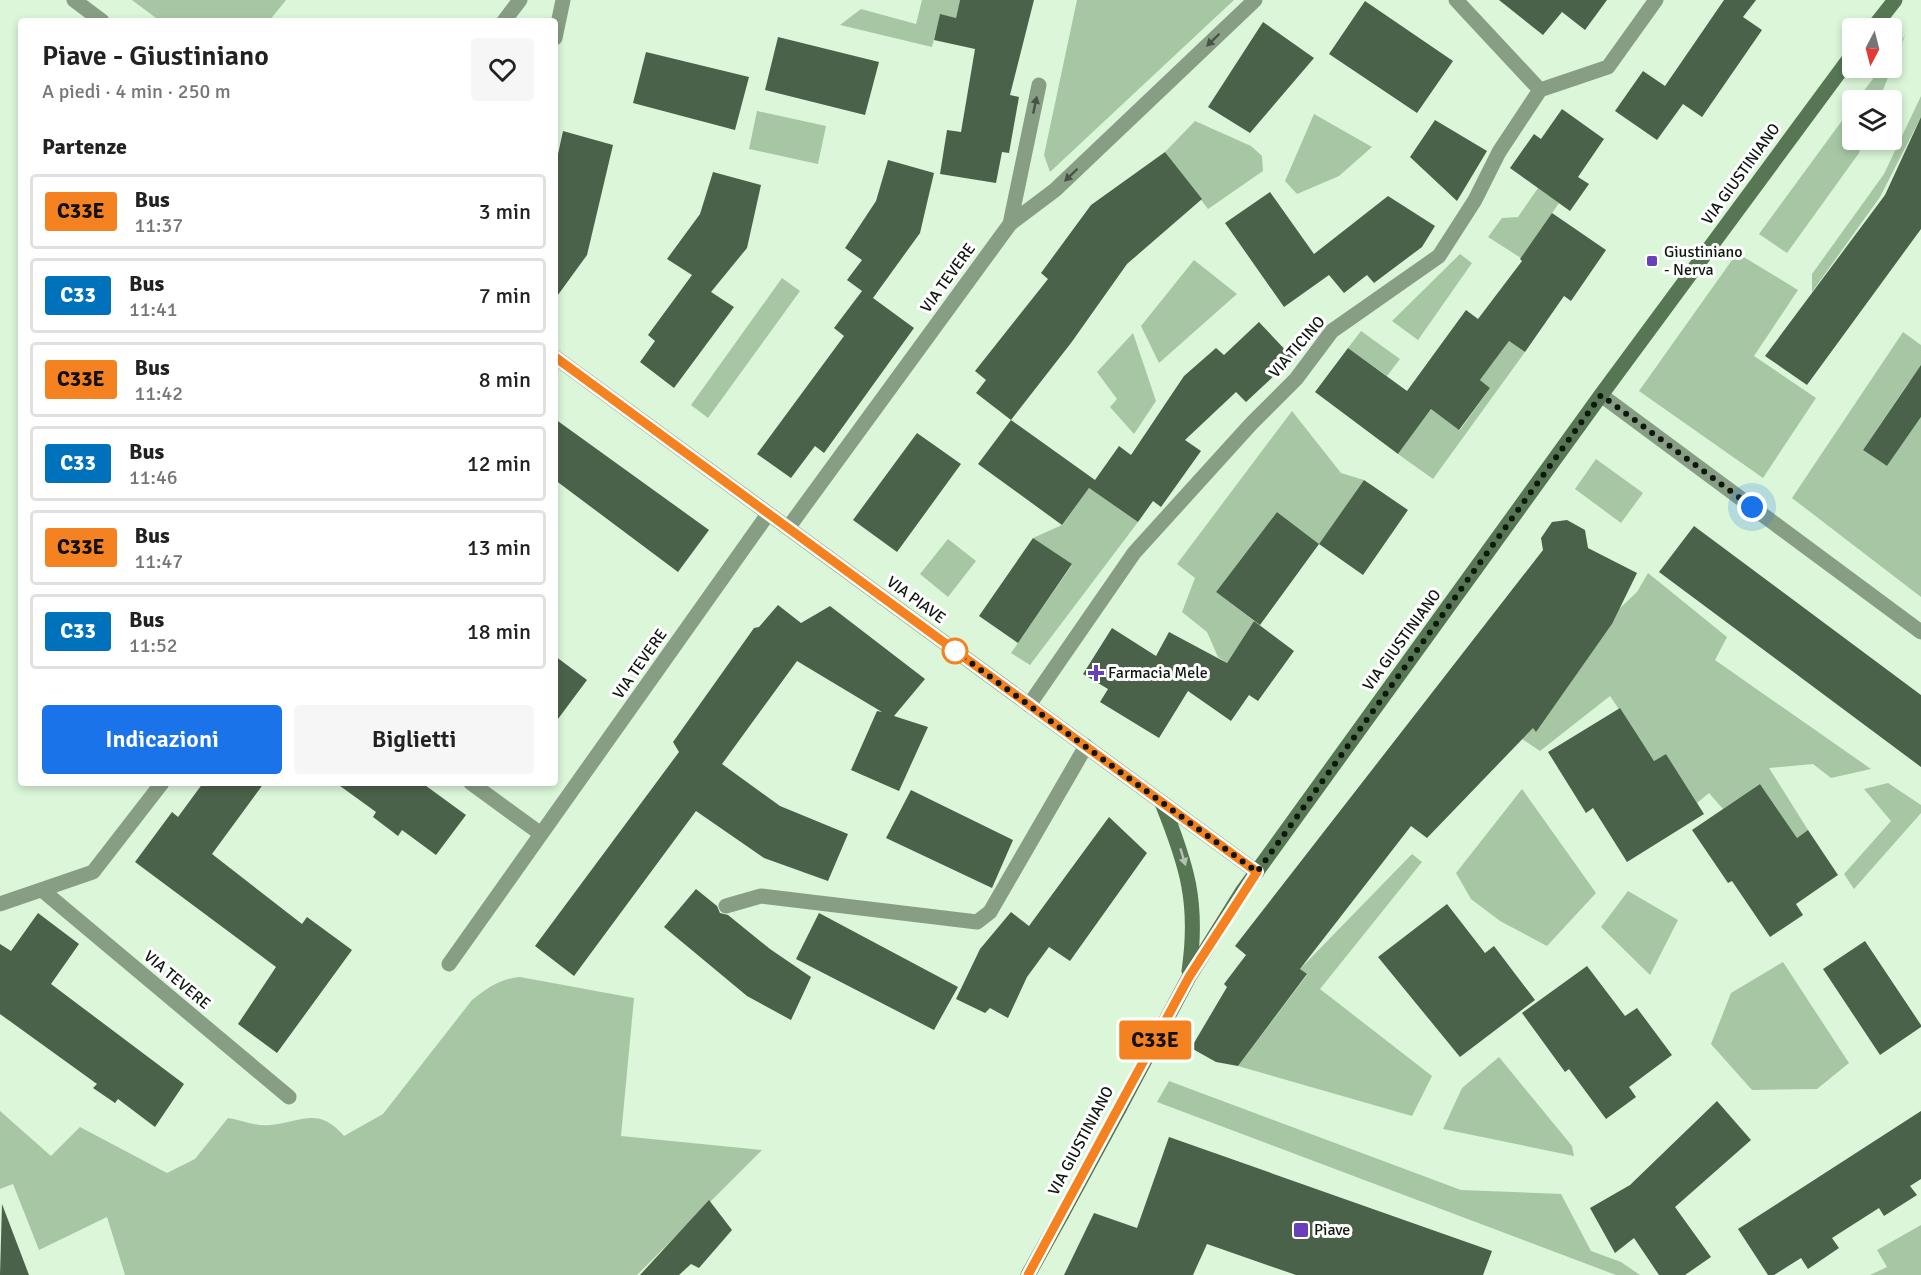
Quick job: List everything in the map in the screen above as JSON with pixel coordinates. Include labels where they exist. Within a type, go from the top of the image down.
[{"type":"main road","points":[[1881,18],[1895,0]]},
{"type":"main road","name":"VIA GIUSTINIANO","points":[[1028,1275],[1189,977],[1257,872],[1601,395],[1842,69]]},
{"type":"main road","points":[[1162,802],[1181,849],[1192,890],[1194,940],[1189,977]]},
{"type":"street","points":[[74,0],[98,18]]},
{"type":"street","points":[[506,18],[520,0]]},
{"type":"street","points":[[558,24],[563,0]]},
{"type":"street","name":"VIA TEVERE","points":[[788,528],[1010,224],[1055,190],[1255,0]]},
{"type":"street","points":[[1456,0],[1540,90],[1608,67],[1656,0]]},
{"type":"street","name":"VIA TEVERE","points":[[1010,224],[1039,85]]},
{"type":"street","name":"VIA TICINO","points":[[1029,705],[1134,553],[1251,424],[1296,379],[1332,331],[1438,256],[1475,200],[1499,152],[1540,90]]},
{"type":"street","name":"VIA PIAVE","points":[[558,359],[1257,872]]},
{"type":"street","points":[[1601,395],[1921,632]]},
{"type":"street","name":"VIA TEVERE","points":[[449,963],[768,514]]},
{"type":"street","points":[[726,906],[761,896],[977,922],[990,912],[1086,746]]},
{"type":"street","points":[[0,904],[93,872],[160,786]]},
{"type":"street","points":[[475,786],[541,834]]},
{"type":"street","name":"VIA TEVERE","points":[[42,890],[289,1097]]},
{"type":"green space","points":[[132,0],[286,0],[271,18],[156,18]]},
{"type":"green space","points":[[922,0],[960,0],[956,18],[940,15],[932,47],[840,25],[861,9],[916,24]]},
{"type":"green space","points":[[1077,0],[1234,0],[1050,172],[1044,155]]},
{"type":"green space","points":[[1874,78],[1888,78],[1883,90],[1864,90]]},
{"type":"green space","points":[[1921,96],[1921,117],[1880,197],[1812,292],[1812,274],[1884,174],[1895,150],[1902,150],[1902,136]]},
{"type":"green space","points":[[757,111],[826,126],[818,164],[749,149]]},
{"type":"green space","points":[[1314,114],[1372,147],[1339,176],[1297,194],[1285,181]]},
{"type":"green space","points":[[1195,121],[1251,146],[1262,156],[1263,171],[1208,209],[1165,152]]},
{"type":"green space","points":[[1842,121],[1842,150],[1860,150],[1859,153],[1787,253],[1759,234]]},
{"type":"green space","points":[[1538,188],[1559,203],[1521,258],[1488,237],[1502,218],[1518,217]]},
{"type":"green space","points":[[1737,253],[1798,290],[1754,356],[1816,398],[1763,478],[1639,391]]},
{"type":"green space","points":[[1460,254],[1472,263],[1418,340],[1392,321]]},
{"type":"green space","points":[[1194,260],[1237,294],[1159,363],[1141,326]]},
{"type":"green space","points":[[782,278],[800,291],[708,418],[691,405]]},
{"type":"green space","points":[[1361,331],[1400,359],[1387,376],[1348,348]]},
{"type":"green space","points":[[1903,332],[1921,345],[1921,390],[1909,382],[1863,450],[1887,466],[1921,417],[1921,597],[1792,498]]},
{"type":"green space","points":[[1133,333],[1156,401],[1134,434],[1110,407],[1117,399],[1097,372]]},
{"type":"green space","points":[[1509,341],[1525,352],[1433,479],[1398,454],[1431,409],[1460,430],[1490,388],[1480,380]]},
{"type":"green space","points":[[1292,411],[1341,473],[1364,480],[1319,544],[1277,512],[1216,592],[1254,621],[1227,663],[1218,657],[1207,632],[1182,612],[1195,578],[1177,564]]},
{"type":"green space","points":[[1596,459],[1643,493],[1621,523],[1575,489]]},
{"type":"green space","points":[[1089,488],[1138,522],[1030,665],[1011,653],[1072,565],[1033,538],[1062,525]]},
{"type":"green space","points":[[948,539],[976,561],[948,597],[920,574]]},
{"type":"green space","points":[[1648,573],[1727,637],[1715,660],[1871,769],[1831,778],[1813,764],[1769,768],[1808,830],[1797,838],[1760,784],[1723,809],[1709,793],[1697,803],[1666,754],[1654,761],[1610,696],[1540,751],[1522,739],[1551,710],[1610,627],[1619,609],[1637,592]]},
{"type":"green space","points":[[1888,783],[1921,805],[1921,813],[1854,889],[1844,874],[1891,821],[1864,789]]},
{"type":"green space","points":[[1522,789],[1596,893],[1547,946],[1500,921],[1471,899],[1456,873]]},
{"type":"green space","points":[[1412,854],[1422,862],[1320,989],[1432,1076],[1412,1116],[1238,1066],[1307,975],[1300,969]]},
{"type":"green space","points":[[1628,891],[1678,920],[1650,975],[1601,927]]},
{"type":"green space","points":[[1783,962],[1849,1063],[1817,1089],[1752,1090],[1711,1044],[1731,993]]},
{"type":"green space","points":[[520,977],[634,998],[621,1136],[762,1150],[637,1275],[125,1275],[107,1217],[39,1250],[13,1184],[0,1189],[0,1111],[51,1156],[80,1127],[167,1173],[195,1159],[228,1118],[265,1125],[301,1119],[318,1119],[326,1121],[344,1136],[383,1114],[472,1000],[494,984]]},
{"type":"green space","points":[[1499,1057],[1572,1146],[1574,1156],[1443,1129],[1462,1088]]},
{"type":"green space","points":[[1169,1081],[1461,1190],[1561,1194],[1591,1251],[1621,1262],[1640,1275],[1616,1275],[1157,1102]]},
{"type":"green space","points":[[1921,1225],[1921,1275],[1870,1275],[1887,1267],[1877,1250]]},
{"type":"building","points":[[960,0],[1034,0],[1010,95],[1019,97],[1009,153],[1002,152],[996,183],[940,174],[947,130],[961,132],[975,49],[934,40],[940,14],[956,18]]},
{"type":"building","points":[[1499,0],[1607,0],[1585,30],[1562,12],[1543,35]]},
{"type":"building","points":[[1724,0],[1756,0],[1743,17],[1762,30],[1702,117],[1683,104],[1657,140],[1615,111],[1643,71],[1665,86]]},
{"type":"building","points":[[1365,1],[1453,61],[1417,113],[1329,54]]},
{"type":"building","points":[[1263,22],[1314,58],[1250,133],[1208,107]]},
{"type":"building","points":[[778,37],[879,62],[865,115],[765,90]]},
{"type":"building","points":[[646,52],[749,77],[735,130],[633,103]]},
{"type":"building","points":[[1562,109],[1604,139],[1578,177],[1589,184],[1570,211],[1510,168],[1534,134],[1541,139]]},
{"type":"building","points":[[1921,117],[1921,229],[1807,385],[1765,356],[1885,195]]},
{"type":"building","points":[[1435,120],[1487,151],[1457,201],[1410,157]]},
{"type":"building","points":[[563,131],[613,145],[587,255],[558,295],[558,154]]},
{"type":"building","points":[[1165,152],[1202,199],[1127,264],[1071,343],[1011,420],[976,393],[986,380],[975,371],[1048,279],[1041,273],[1091,205]]},
{"type":"building","points":[[888,160],[934,173],[920,233],[873,298],[914,328],[824,453],[815,446],[791,478],[757,454],[844,336],[834,328],[862,291],[847,280],[862,260],[845,248],[876,201]]},
{"type":"building","points":[[713,172],[761,185],[747,248],[711,292],[734,307],[674,388],[640,362],[655,341],[648,335],[692,275],[667,259],[700,214]]},
{"type":"building","points":[[1270,192],[1314,254],[1388,196],[1435,226],[1422,247],[1374,283],[1367,275],[1344,293],[1329,275],[1284,307],[1225,223]]},
{"type":"building","points":[[1552,213],[1606,250],[1571,301],[1564,296],[1525,352],[1509,341],[1480,380],[1490,388],[1459,430],[1431,409],[1398,454],[1315,392],[1348,348],[1407,391],[1466,310],[1478,319],[1522,261],[1520,259]]},
{"type":"building","points":[[1259,322],[1293,358],[1246,402],[1236,392],[1185,440],[1201,451],[1161,507],[1153,501],[1138,522],[1089,488],[1062,525],[978,464],[1011,420],[1095,480],[1119,446],[1131,455],[1184,376],[1216,348],[1224,355]]},
{"type":"building","points":[[1921,365],[1921,417],[1887,466],[1863,450]]},
{"type":"building","points":[[558,421],[709,530],[678,572],[558,482]]},
{"type":"building","points":[[917,433],[961,464],[897,552],[853,520]]},
{"type":"building","points":[[1364,480],[1408,510],[1363,575],[1319,544]]},
{"type":"building","points":[[1277,512],[1319,544],[1260,625],[1216,592]]},
{"type":"building","points":[[1567,520],[1585,530],[1588,548],[1637,573],[1612,624],[1536,732],[1533,728],[1427,838],[1411,826],[1300,969],[1307,974],[1238,1066],[1216,1062],[1191,1048],[1227,987],[1224,984],[1246,955],[1235,946],[1543,550],[1541,538],[1552,522]]},
{"type":"building","points":[[1694,526],[1921,695],[1921,767],[1659,572]]},
{"type":"building","points":[[1033,538],[1072,564],[1018,643],[979,616]]},
{"type":"building","points":[[778,605],[801,623],[830,606],[925,679],[894,716],[928,727],[899,791],[851,770],[877,711],[882,712],[797,661],[722,764],[780,806],[848,834],[828,881],[764,858],[696,811],[574,976],[535,946],[679,752],[673,742],[754,628],[759,627]]},
{"type":"building","points":[[1254,621],[1294,651],[1258,701],[1249,695],[1231,721],[1188,691],[1159,738],[1100,702],[1108,689],[1083,674],[1112,628],[1156,656],[1169,632],[1227,663]]},
{"type":"building","points":[[558,658],[587,680],[558,719]]},
{"type":"building","points":[[1620,708],[1654,761],[1666,754],[1704,814],[1627,862],[1593,808],[1586,813],[1548,752]]},
{"type":"building","points":[[1760,784],[1797,838],[1808,830],[1838,875],[1796,904],[1803,915],[1770,937],[1732,881],[1728,883],[1692,830]]},
{"type":"building","points":[[201,786],[262,786],[212,854],[302,924],[307,917],[352,950],[277,1053],[238,1024],[276,967],[135,862],[172,812],[178,817]]},
{"type":"building","points":[[340,786],[426,786],[466,815],[436,855],[402,830],[398,836],[373,817],[376,812]]},
{"type":"building","points":[[911,790],[1013,840],[992,888],[886,838]]},
{"type":"building","points":[[1109,817],[1147,853],[1070,961],[1049,947],[1027,977],[1008,1018],[990,1008],[985,1013],[956,999],[980,949],[1011,912],[1029,926]]},
{"type":"building","points":[[696,889],[717,906],[720,913],[728,915],[770,949],[811,977],[791,1020],[747,996],[664,927]]},
{"type":"building","points":[[1447,904],[1485,953],[1494,946],[1535,1000],[1460,1057],[1378,957]]},
{"type":"building","points":[[38,913],[79,944],[51,984],[184,1084],[155,1127],[118,1099],[115,1103],[93,1088],[97,1084],[0,1014],[0,944],[11,951]]},
{"type":"building","points":[[819,913],[958,987],[934,1030],[796,959]]},
{"type":"building","points":[[1865,941],[1921,1025],[1880,1055],[1823,969]]},
{"type":"building","points":[[1587,966],[1625,1016],[1637,1008],[1672,1055],[1629,1087],[1636,1097],[1606,1119],[1569,1069],[1565,1072],[1522,1013]]},
{"type":"building","points":[[1717,1101],[1751,1140],[1675,1207],[1711,1257],[1685,1275],[1659,1275],[1634,1238],[1615,1253],[1590,1208],[1630,1185]]},
{"type":"building","points":[[1921,1111],[1921,1179],[1910,1186],[1917,1195],[1884,1216],[1879,1208],[1832,1238],[1839,1248],[1808,1269],[1801,1258],[1774,1275],[1768,1275],[1738,1229]]},
{"type":"building","points":[[1169,1137],[1492,1251],[1483,1275],[1296,1275],[1207,1244],[1193,1275],[1064,1275],[1094,1213],[1137,1228]]},
{"type":"building","points":[[709,1200],[732,1230],[699,1268],[691,1264],[679,1275],[640,1275]]},
{"type":"building","points":[[2,1204],[29,1275],[0,1275]]},
{"type":"bus line","name":"C33E","points":[[558,359],[1257,872],[1189,977],[1028,1275]]},
{"type":"place","name":"Giustiniano - Nerva","points":[[1652,261]]},
{"type":"place","name":"Farmacia Mele","points":[[1096,673]]},
{"type":"place","name":"Piave","points":[[1301,1230]]},
{"type":"route","points":[[955,651],[1257,872],[1601,395],[1752,507]]}]
